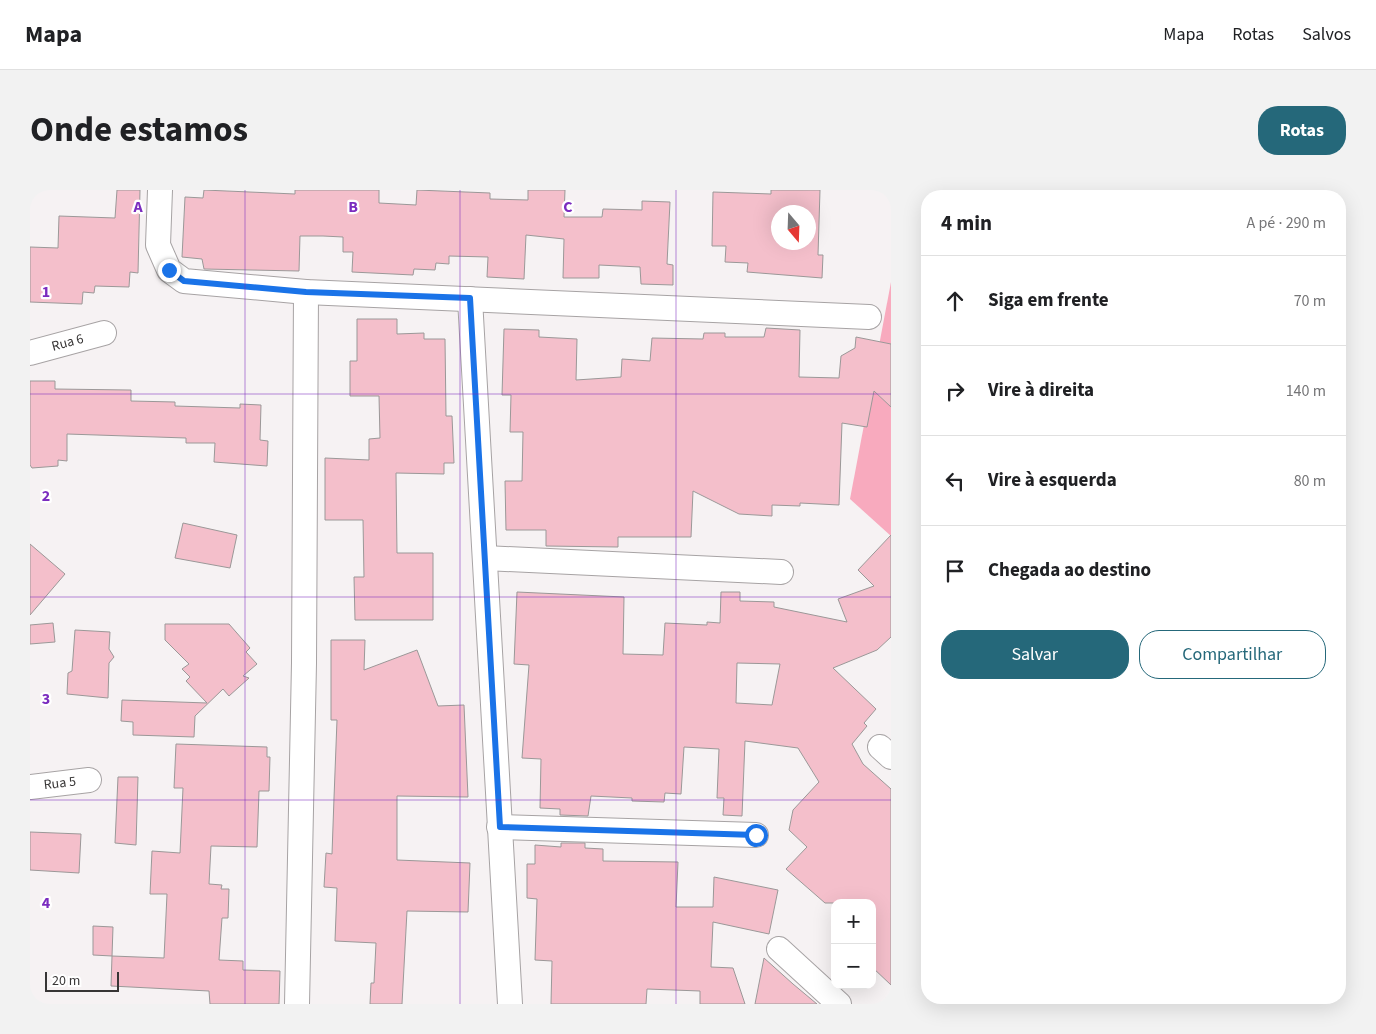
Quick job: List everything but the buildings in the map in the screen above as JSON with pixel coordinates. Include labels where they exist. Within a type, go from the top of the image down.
[{"type":"street","points":[[160,190],[158,245],[169,270],[184,281],[306,292],[870,316]]},
{"type":"street","points":[[297,1004],[304,653],[306,292]]},
{"type":"street","points":[[470,298],[510,1004]]},
{"type":"street","name":"Rua 6","points":[[30,354],[104,333]]},
{"type":"street","points":[[486,558],[781,572]]},
{"type":"street","name":"Rua 5","points":[[30,787],[89,780]]},
{"type":"street","points":[[500,827],[756,835]]},
{"type":"street","points":[[779,949],[839,1004]]},
{"type":"shaded area","points":[[891,282],[891,536],[850,499]]},
{"type":"route","points":[[169,270],[184,281],[306,292],[470,298],[500,827],[756,835]]}]
